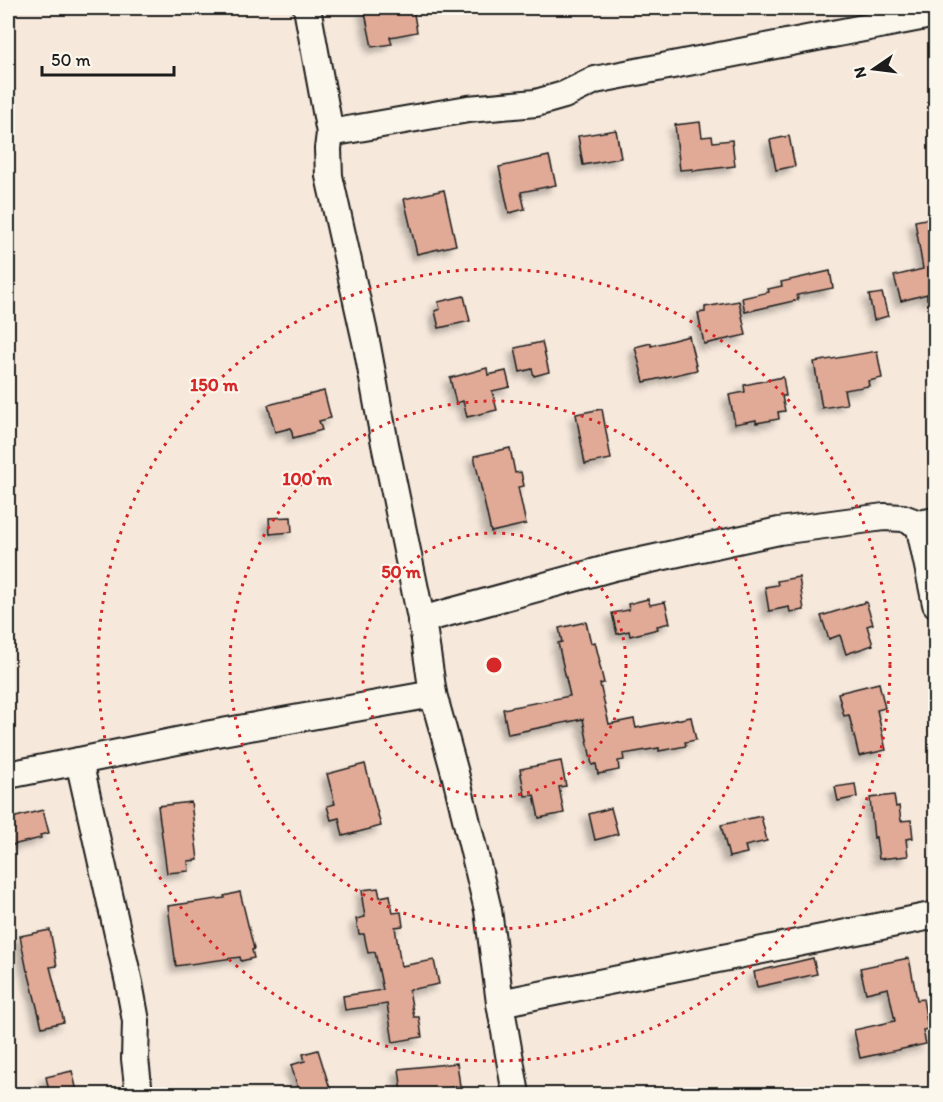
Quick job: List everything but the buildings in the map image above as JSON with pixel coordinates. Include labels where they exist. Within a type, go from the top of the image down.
[{"type":"street","points":[[307,8],[330,133],[329,176],[367,346],[421,620],[433,694],[455,773],[488,910],[500,1003],[516,1095]]},
{"type":"street","points":[[330,133],[468,109],[536,103],[564,95],[595,80],[935,19]]},
{"type":"street","points":[[421,620],[614,567],[779,531],[884,517],[927,522],[936,603]]},
{"type":"street","points":[[8,775],[211,734],[433,694]]},
{"type":"street","points":[[79,761],[129,982],[136,1021],[135,1059],[139,1095]]},
{"type":"street","points":[[500,1003],[936,915]]}]
